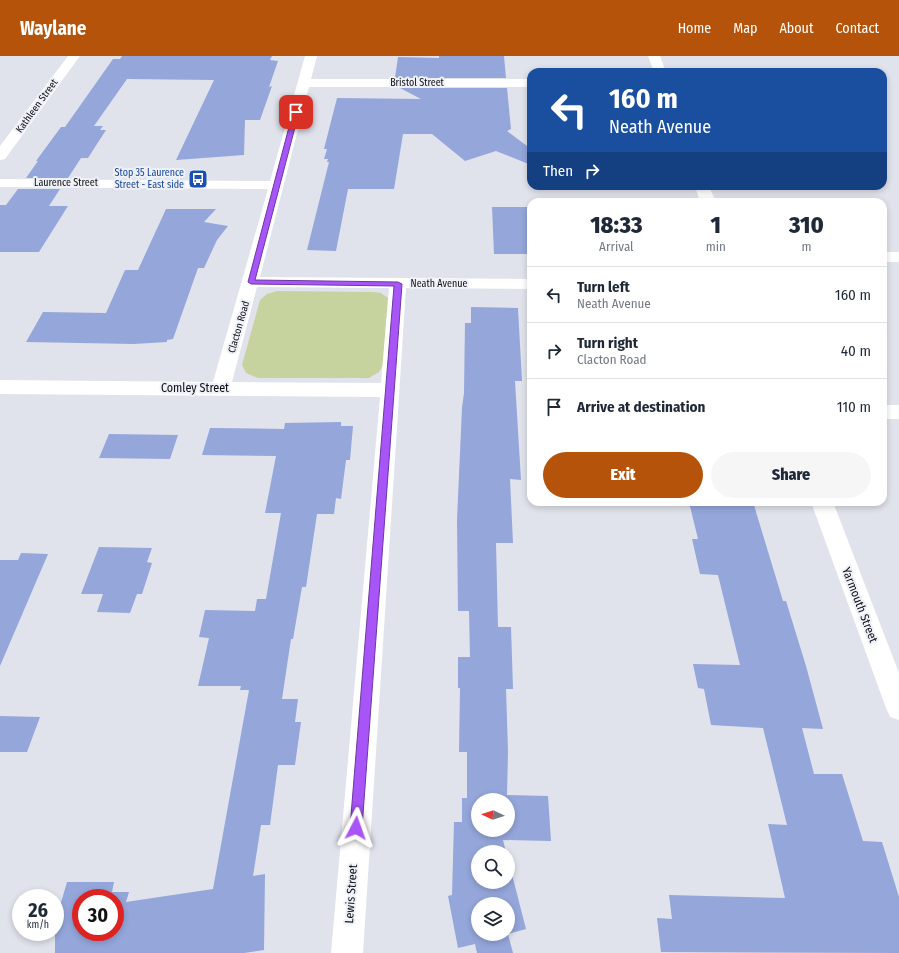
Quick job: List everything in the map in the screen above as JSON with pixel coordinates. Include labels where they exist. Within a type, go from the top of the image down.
[{"type":"street","name":"Kathleen Street","points":[[0,156],[74,56]]},
{"type":"street","name":"Clacton Road","points":[[221,389],[311,56]]},
{"type":"street","points":[[654,56],[658,68]]},
{"type":"street","name":"Bristol Street","points":[[304,83],[527,83]]},
{"type":"street","name":"Laurence Street","points":[[0,183],[277,185]]},
{"type":"street","points":[[887,257],[899,257]]},
{"type":"street","name":"Neath Avenue","points":[[251,282],[527,284]]},
{"type":"street","name":"Lewis Street","points":[[346,953],[398,284]]},
{"type":"street","name":"Comley Street","points":[[3,393],[221,389],[390,390]]},
{"type":"street","points":[[887,412],[899,412]]},
{"type":"street","name":"Yarmouth Street","points":[[823,506],[899,708]]},
{"type":"green space","points":[[277,291],[374,292],[381,293],[388,298],[383,365],[379,372],[369,378],[258,378],[246,373],[242,365],[260,300],[267,294]]},
{"type":"building","points":[[122,56],[272,56],[270,60],[278,61],[269,87],[272,86],[260,120],[245,120],[244,155],[176,160],[214,80],[127,79],[94,126],[103,126],[100,130],[106,130],[88,158],[81,158],[68,178],[26,178],[38,161],[36,161],[61,127],[65,127],[113,59],[120,59]]},
{"type":"building","points":[[439,56],[504,56],[506,78],[395,78],[398,57],[439,58]]},
{"type":"building","points":[[400,88],[507,88],[511,129],[507,131],[527,146],[527,163],[496,151],[465,161],[432,134],[403,134],[394,189],[348,189],[336,251],[307,250],[329,162],[327,162],[328,159],[324,159],[327,149],[324,149],[337,98],[421,99]]},
{"type":"building","points":[[18,189],[60,189],[49,206],[68,206],[39,252],[0,252],[0,205],[6,205]]},
{"type":"building","points":[[492,207],[527,207],[527,254],[494,254]]},
{"type":"building","points":[[166,209],[216,209],[204,222],[228,226],[217,240],[204,268],[198,268],[173,339],[167,340],[167,342],[134,344],[26,342],[43,312],[106,313],[125,270],[138,270]]},
{"type":"building","points":[[471,307],[518,308],[522,381],[515,381],[521,480],[510,479],[513,543],[496,543],[498,627],[511,627],[513,689],[506,689],[508,752],[507,793],[471,793],[471,837],[515,837],[515,795],[548,796],[551,841],[503,840],[504,845],[471,845],[471,889],[515,889],[515,886],[526,929],[515,932],[515,897],[471,897],[471,941],[510,941],[513,953],[477,953],[475,944],[458,948],[448,896],[452,895],[454,822],[462,822],[462,798],[467,798],[467,752],[459,752],[460,688],[458,688],[458,657],[470,657],[469,611],[458,611],[457,520],[464,393],[465,323],[471,323]]},
{"type":"building","points":[[341,422],[341,426],[353,426],[350,460],[346,460],[341,499],[336,498],[334,514],[317,514],[306,587],[302,587],[293,639],[291,639],[282,699],[298,699],[295,722],[301,722],[295,765],[278,765],[270,825],[261,825],[253,876],[265,874],[264,950],[244,953],[55,953],[55,941],[64,941],[64,892],[67,882],[114,882],[113,889],[72,889],[72,941],[124,941],[124,892],[129,892],[126,902],[213,889],[249,690],[240,690],[241,686],[198,686],[209,638],[199,637],[205,610],[255,611],[257,599],[266,599],[281,513],[265,513],[276,456],[202,455],[210,428],[284,429],[285,423]]},
{"type":"building","points":[[109,434],[178,435],[170,459],[99,458]]},
{"type":"building","points":[[690,506],[754,506],[783,601],[786,601],[823,729],[802,728],[814,774],[842,774],[863,841],[882,842],[899,897],[899,953],[661,952],[657,918],[672,919],[669,895],[785,898],[768,824],[787,825],[763,728],[711,725],[704,689],[698,688],[693,664],[740,665],[718,575],[700,574],[692,539],[698,539]]},
{"type":"building","points":[[99,547],[152,548],[147,562],[152,563],[142,594],[137,594],[130,613],[97,612],[103,594],[81,594]]},
{"type":"building","points":[[21,553],[48,554],[0,666],[0,560],[18,560]]},
{"type":"building","points":[[0,716],[40,717],[27,752],[0,752]]},
{"type":"place","name":"Stop 35 Laurence Street - East side","points":[[198,179]]},
{"type":"route","points":[[296,112],[251,282],[398,284],[356,828]]}]
